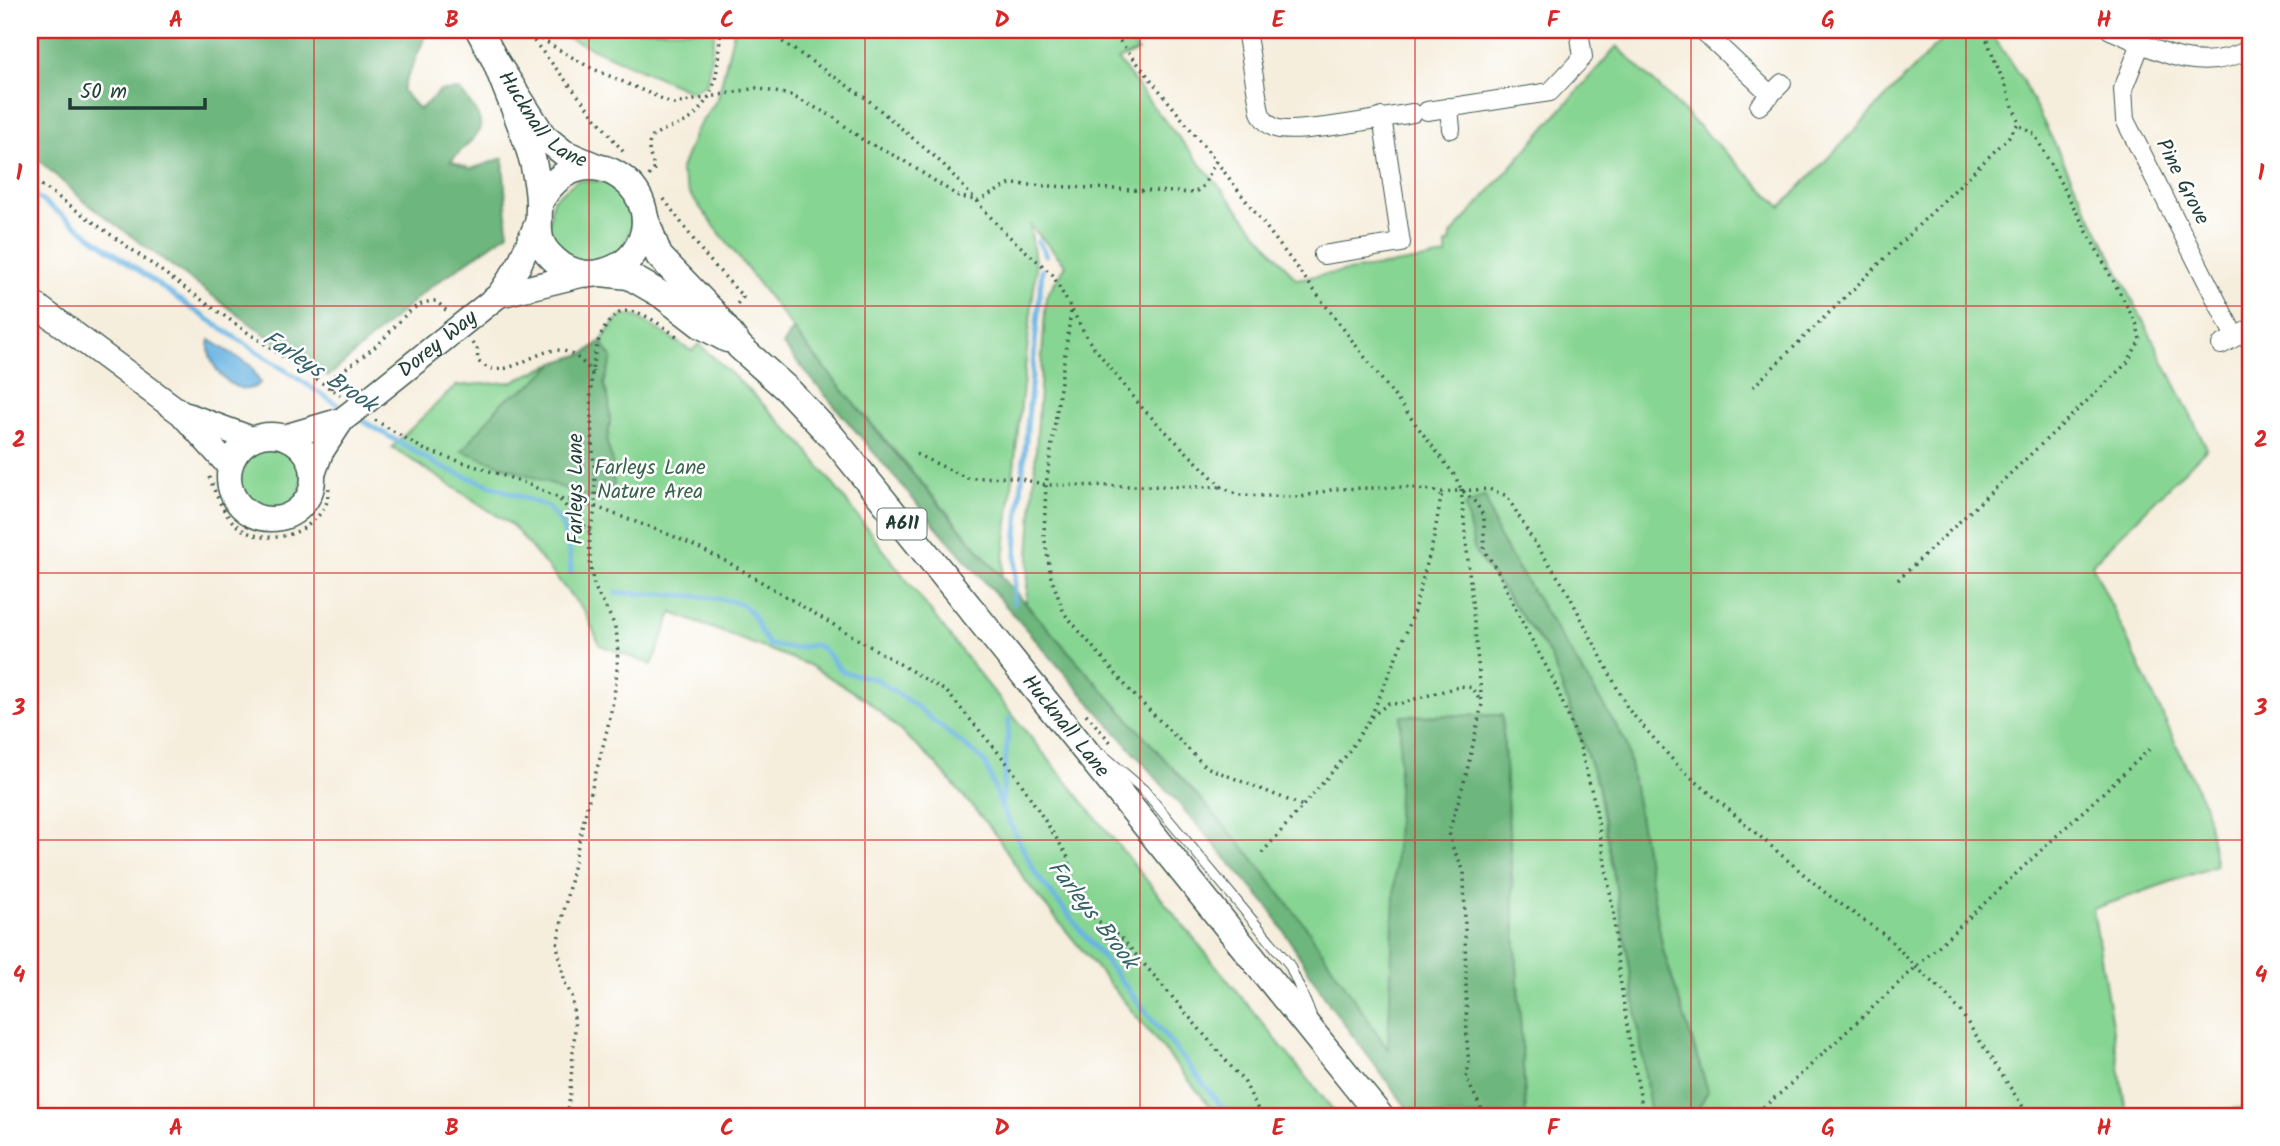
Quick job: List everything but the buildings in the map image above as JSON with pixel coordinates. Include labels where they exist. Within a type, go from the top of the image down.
[{"type":"main road","name":"Hucknall Lane","points":[[479,30],[543,136],[564,153],[615,172],[630,183],[640,199],[659,256],[712,311],[740,347],[788,390],[833,438],[1380,1116]]},
{"type":"main road","name":"Hucknall Lane","points":[[496,62],[533,161],[541,242],[552,258],[567,269],[629,276],[662,295],[701,325],[740,347]]},
{"type":"main road","name":"Hucknall Lane","points":[[538,213],[548,187],[562,175],[578,168],[597,167]]},
{"type":"main road","points":[[593,274],[619,266],[633,254],[642,237],[645,218]]},
{"type":"street","points":[[1246,30],[1260,112],[1264,121],[1287,131],[1550,92],[1583,57],[1578,30]]},
{"type":"street","points":[[1702,30],[1771,95]]},
{"type":"street","points":[[2110,30],[2179,59],[2207,62],[2234,57],[2250,49]]},
{"type":"street","name":"Pine Grove","points":[[2141,43],[2123,89],[2125,120],[2235,337]]},
{"type":"street","points":[[1449,107],[1451,129]]},
{"type":"street","points":[[1323,255],[1401,243],[1382,117]]},
{"type":"street","name":"Dorey Way","points":[[284,437],[341,408],[370,408],[499,295],[519,265],[538,213]]},
{"type":"street","name":"Dorey Way","points":[[499,295],[593,274]]},
{"type":"street","points":[[30,301],[181,412],[230,467]]},
{"type":"street","name":"Dorey Way","points":[[313,474],[341,408]]},
{"type":"street","points":[[181,412],[252,439]]},
{"type":"street","points":[[274,434],[296,442],[305,451],[311,462],[312,489],[295,512],[281,518],[267,519],[253,515],[241,507],[233,495],[229,481],[230,467],[242,446],[252,439],[274,434]]},
{"type":"path","points":[[525,30],[589,67],[674,104],[756,88],[790,95],[832,117],[863,140],[901,159],[958,196],[978,201],[1010,184],[1195,193],[1204,185],[1216,161]]},
{"type":"path","points":[[525,30],[629,159]]},
{"type":"path","points":[[655,184],[648,178],[655,168],[648,153],[649,145],[658,131],[692,118],[710,96],[721,30]]},
{"type":"path","points":[[765,30],[867,99],[935,157],[1004,232],[1052,274],[1089,341],[1143,409],[1222,487],[1238,495],[1301,497],[1335,489],[1404,486],[1442,492],[1489,489],[1507,496],[1566,589],[1628,709],[1678,766],[1828,895],[1886,936],[1961,1011],[2029,1116]]},
{"type":"path","points":[[1111,30],[1216,161],[1484,517],[1484,550],[1499,573],[1553,679],[1580,743],[1595,804],[1614,915],[1616,952],[1628,1032],[1644,1116]]},
{"type":"path","points":[[1753,387],[2008,138],[2019,122],[1983,30]]},
{"type":"path","points":[[1898,580],[2127,363],[2140,340],[2137,326],[2035,135],[2017,124]]},
{"type":"path","points":[[30,177],[244,330],[341,408]]},
{"type":"path","points":[[660,192],[704,254],[743,297],[737,304],[731,299]]},
{"type":"path","points":[[1071,310],[1046,485],[1044,536],[1051,577],[1064,613],[1132,693],[1206,766],[1303,806]]},
{"type":"path","name":"Farleys Lane","points":[[568,1116],[575,1029],[572,996],[565,983],[557,945],[614,699],[617,640],[614,620],[601,602],[593,579],[590,532],[596,507],[591,402],[594,355],[602,331],[613,316],[622,311],[635,311],[687,343]]},
{"type":"path","points":[[370,408],[425,450],[523,482],[559,498],[596,507],[673,536],[726,561],[947,692],[1012,769],[1067,855],[1079,906],[1123,940],[1157,979],[1245,1083],[1261,1116]]},
{"type":"path","points":[[916,454],[967,478],[1013,477],[1046,485],[1222,487]]},
{"type":"path","points":[[1461,489],[1482,704],[1466,775],[1449,832],[1452,846],[1464,871],[1467,1042],[1470,1056],[1466,1078],[1485,1116]]},
{"type":"path","points":[[1262,853],[1345,757],[1370,719],[1411,621],[1433,542],[1442,492]]},
{"type":"path","points":[[559,498],[590,532]]},
{"type":"path","points":[[1370,719],[1389,703],[1398,704],[1461,685],[1473,688],[1482,704]]},
{"type":"path","points":[[1752,1116],[1783,1091],[2153,746]]},
{"type":"green space","points":[[30,30],[428,30],[402,90],[419,110],[440,91],[460,90],[470,103],[477,113],[480,128],[451,161],[471,169],[503,158],[508,233],[425,291],[328,377],[293,355],[85,202],[30,155]]},
{"type":"green space","points":[[550,30],[715,30],[707,83],[692,92]]},
{"type":"green space","points":[[734,30],[1119,30],[1138,51],[1118,60],[1155,109],[1296,279],[1446,256],[1446,244],[1450,243],[1451,235],[1617,46],[1781,207],[1936,45],[1959,30],[1989,30],[2023,81],[2207,448],[2092,564],[2205,806],[2216,866],[2093,909],[2127,1116],[1694,1116],[1708,1091],[1663,950],[1626,742],[1498,536],[1485,497],[1475,552],[1550,655],[1598,785],[1630,969],[1651,1116],[1526,1116],[1502,715],[1401,716],[1389,1051],[1306,927],[1251,856],[1026,604],[1046,296],[1066,265],[1030,225],[1036,269],[1002,577],[814,356],[689,193],[680,171],[696,130],[718,98]]},
{"type":"green space","points":[[578,180],[608,182],[625,200],[632,214],[630,229],[621,252],[593,265],[564,255],[548,229],[553,199]]},
{"type":"green space","name":"Farleys Lane Nature Area","points":[[625,315],[637,317],[692,351],[699,344],[803,445],[972,665],[1338,1116],[1218,1116],[1027,883],[994,832],[935,763],[868,701],[809,665],[672,613],[652,665],[600,645],[585,612],[513,526],[392,447],[455,386],[511,382],[586,353],[601,341],[616,320]]},
{"type":"green space","points":[[793,330],[1002,577],[1251,856],[1306,927],[1388,1050],[1401,716],[1502,715],[1526,1116],[1413,1116],[1330,1005],[1268,906],[936,526],[783,345]]},
{"type":"green space","points":[[601,341],[612,358],[604,384],[609,401],[607,444],[612,459],[614,486],[604,497],[588,497],[462,451],[503,401],[531,385],[555,363],[586,353]]},
{"type":"green space","points":[[264,447],[276,447],[293,456],[300,467],[300,491],[293,502],[276,511],[264,511],[252,506],[243,497],[238,485],[238,473],[243,461],[252,452]]},
{"type":"green space","points":[[1485,496],[1498,536],[1626,742],[1663,950],[1708,1091],[1694,1116],[1651,1116],[1630,969],[1598,785],[1550,655],[1475,552],[1465,506]]},
{"type":"green space","points":[[2250,1107],[2247,1116],[2173,1116]]},
{"type":"water","points":[[210,340],[251,366],[260,383],[242,389],[224,378],[211,360]]},
{"type":"waterway","name":"Farleys Brook","points":[[30,192],[188,306],[344,409]]},
{"type":"waterway","points":[[1038,241],[1046,255]]},
{"type":"waterway","points":[[1014,604],[1017,534],[1042,270]]},
{"type":"waterway","name":"Farleys Brook","points":[[358,418],[441,467],[548,507],[562,524],[570,554],[571,573]]},
{"type":"waterway","name":"Farleys Brook","points":[[616,593],[700,597],[742,605],[751,613],[769,645],[793,648],[815,645],[822,648],[843,672],[876,679],[913,704],[985,762],[1001,806],[1036,874],[1229,1116]]},
{"type":"waterway","points":[[1002,803],[1009,719]]}]
